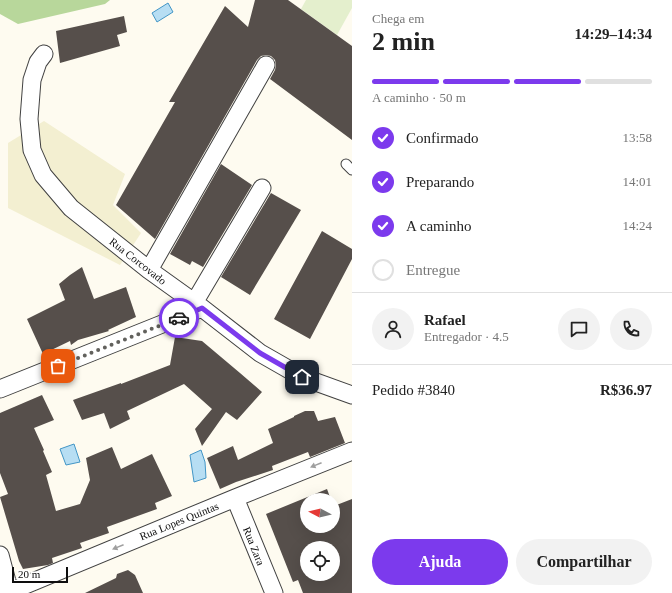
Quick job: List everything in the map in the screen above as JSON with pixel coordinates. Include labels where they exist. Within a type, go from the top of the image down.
[{"type":"street","name":"Rua Corcovado","points":[[44,54],[38,62],[32,80],[30,119],[32,150],[43,175],[71,208],[149,270],[198,305],[260,353],[302,377],[352,395]]},
{"type":"street","points":[[149,270],[266,65]]},
{"type":"street","points":[[0,389],[198,305],[262,188]]},
{"type":"street","name":"Rua Lopes Quintas","points":[[9,592],[352,451]]},
{"type":"street","name":"Rua Zara","points":[[235,498],[274,593]]},
{"type":"street","points":[[0,554],[9,592]]},
{"type":"shaded area","points":[[44,121],[125,174],[113,205],[141,233],[120,265],[8,208],[8,143]]},
{"type":"green space","points":[[0,0],[110,0],[105,4],[18,24],[0,14]]},
{"type":"green space","points":[[306,0],[352,0],[352,8],[337,35],[301,9]]},
{"type":"water","points":[[168,3],[173,12],[157,22],[152,13]]},
{"type":"water","points":[[74,444],[80,462],[66,465],[60,449]]},
{"type":"water","points":[[201,450],[205,462],[206,478],[194,482],[190,455]]},
{"type":"building","points":[[255,0],[288,0],[352,46],[352,140],[270,79],[275,70],[275,60],[271,56],[261,56],[257,60],[155,239],[116,205],[175,102],[169,102],[225,6],[248,27]]},
{"type":"building","points":[[124,16],[127,32],[117,35],[120,46],[60,63],[56,31]]},
{"type":"building","points":[[221,164],[252,185],[203,267],[192,261],[190,265],[170,254]]},
{"type":"building","points":[[271,193],[301,210],[250,295],[221,277]]},
{"type":"building","points":[[322,231],[352,249],[352,259],[310,339],[274,319]]},
{"type":"building","points":[[82,267],[94,299],[126,287],[136,317],[108,330],[109,331],[78,340],[71,345],[70,341],[43,354],[27,319],[65,300],[59,284]]},
{"type":"building","points":[[175,337],[202,341],[262,392],[237,420],[226,412],[202,446],[195,429],[212,409],[184,384],[127,411],[130,419],[110,429],[104,413],[82,420],[73,400],[121,384],[170,365]]},
{"type":"building","points":[[42,395],[54,420],[34,428],[52,472],[46,475],[56,511],[80,504],[90,480],[86,458],[112,447],[121,469],[152,454],[172,496],[155,503],[157,509],[107,527],[109,533],[80,543],[82,548],[52,558],[53,563],[23,569],[19,561],[0,497],[8,494],[0,473],[0,413]]},
{"type":"building","points":[[305,411],[314,411],[318,421],[335,417],[345,443],[310,457],[308,452],[272,466],[273,470],[220,489],[207,458],[233,446],[238,460],[273,443],[268,429]]},
{"type":"building","points":[[327,489],[328,493],[317,493]]},
{"type":"building","points":[[352,499],[352,593],[303,593],[298,580],[293,582],[266,514],[300,500],[300,533],[340,533],[340,504]]},
{"type":"building","points":[[128,570],[135,575],[143,593],[85,593],[116,578],[117,574]]},
{"type":"way so far","points":[[58,366],[179,318]]},
{"type":"route","points":[[179,318],[202,308],[260,353],[302,377]]}]
